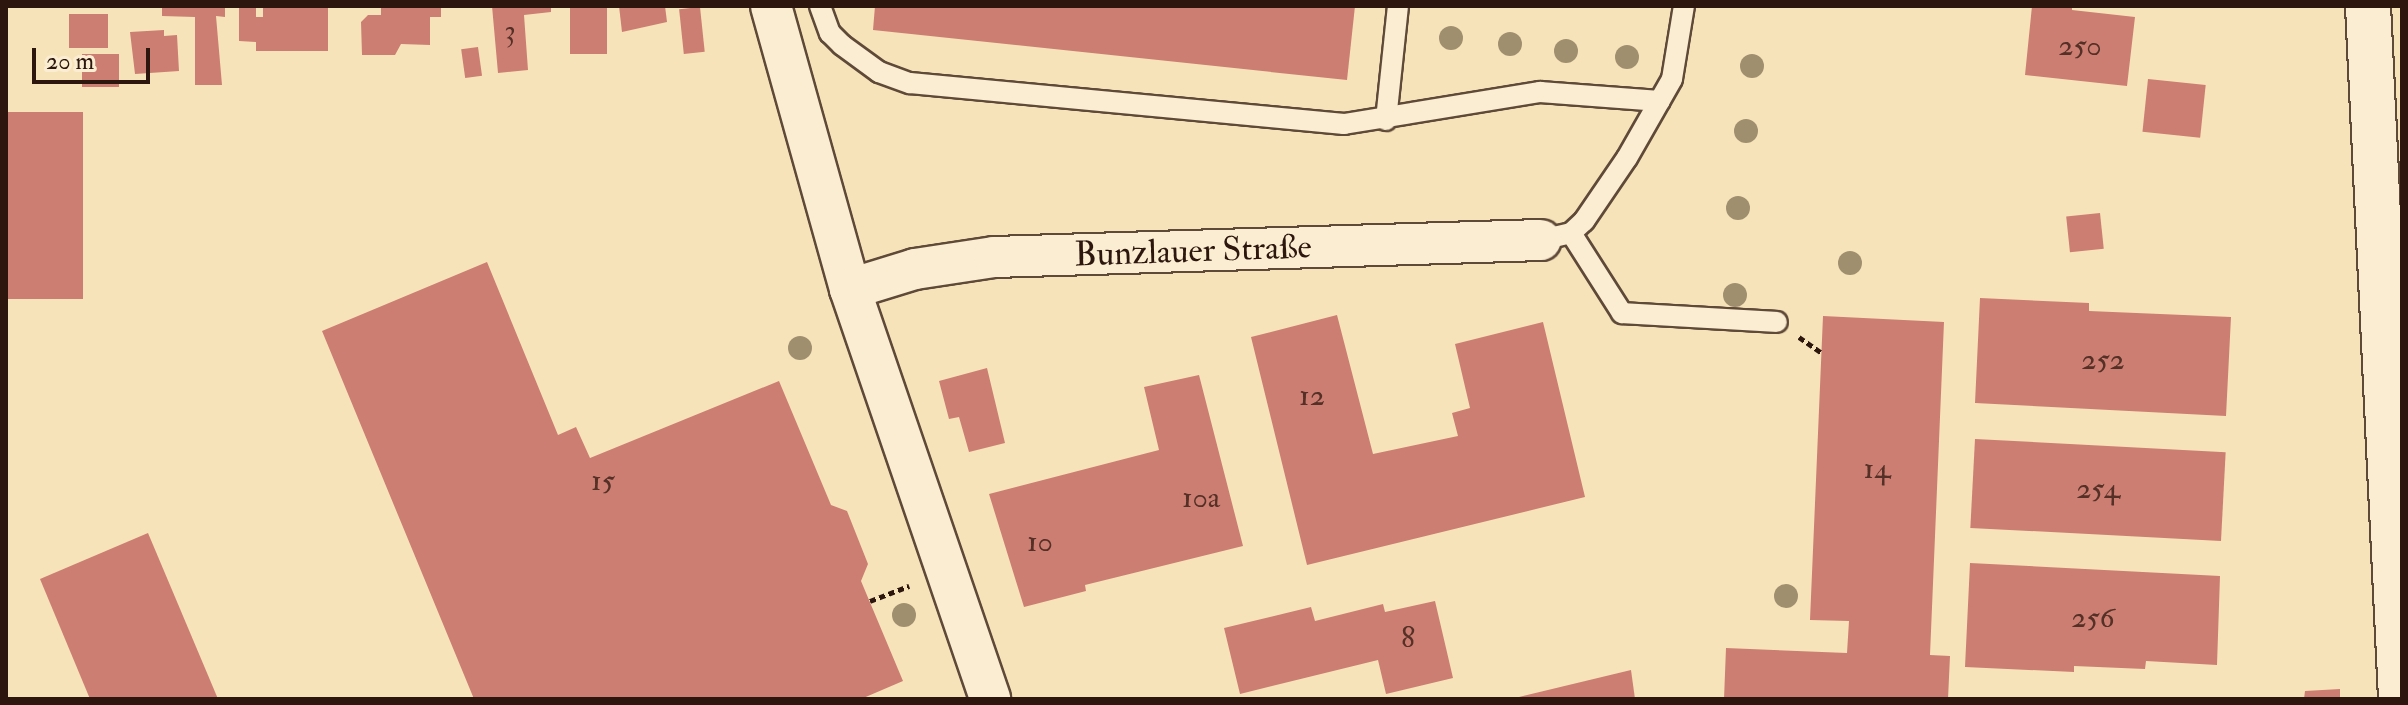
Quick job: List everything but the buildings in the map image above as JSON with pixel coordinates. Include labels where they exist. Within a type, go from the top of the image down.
[{"type":"street","points":[[771,6],[850,289],[990,699]]},
{"type":"street","points":[[2368,6],[2397,482],[2401,699]]},
{"type":"street","name":"Bunzlauer Straße","points":[[850,289],[915,269],[994,257],[1556,236]]},
{"type":"lane","points":[[820,6],[830,33],[842,45],[879,72],[910,83],[1344,124],[1386,120],[1540,92],[1660,101]]},
{"type":"lane","points":[[1386,120],[1398,6]]},
{"type":"lane","points":[[1684,6],[1679,58],[1660,101],[1597,207],[1556,236],[1622,313],[1777,322]]}]
